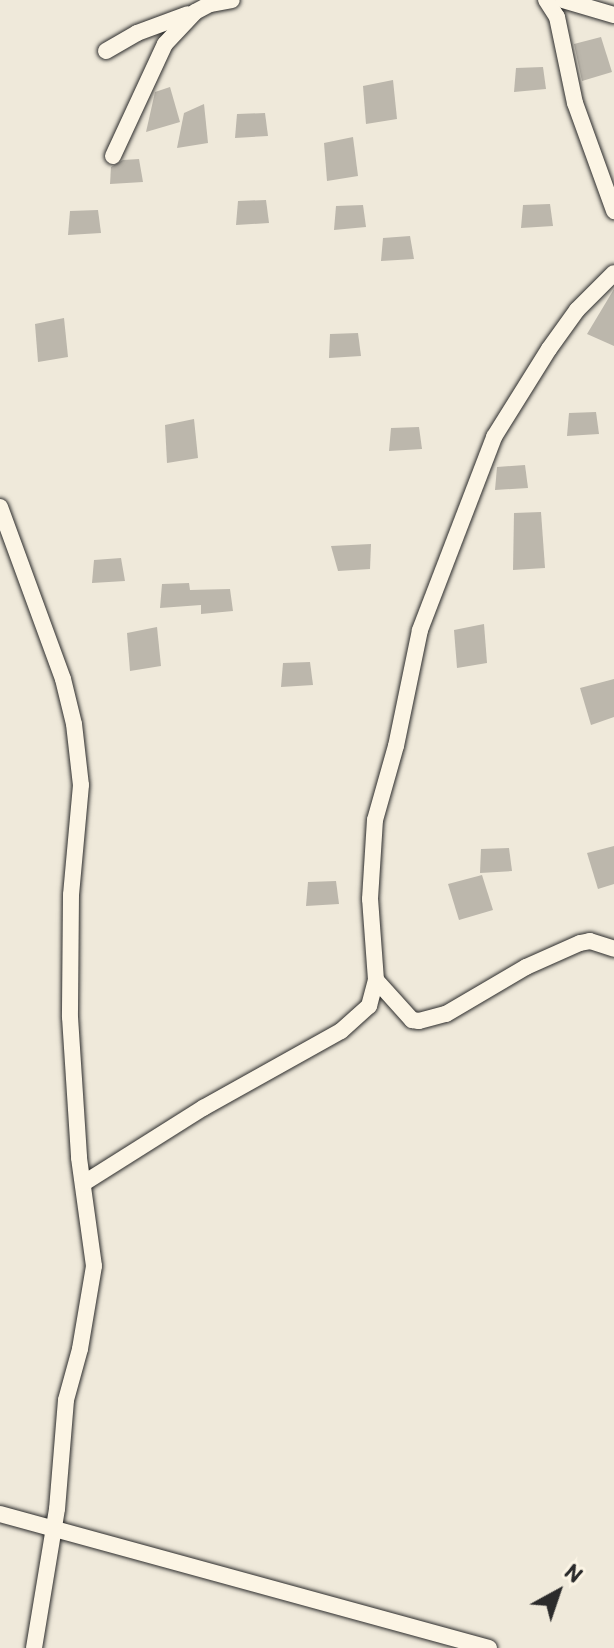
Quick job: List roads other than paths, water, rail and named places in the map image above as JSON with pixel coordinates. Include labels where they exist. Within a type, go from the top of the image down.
[{"type":"street","points":[[106,51],[137,33],[210,4],[232,0]]},
{"type":"street","points":[[546,0],[557,17],[575,103],[614,211]]},
{"type":"street","points":[[557,17],[567,1],[614,15]]},
{"type":"street","points":[[113,156],[165,44],[195,12]]},
{"type":"street","points":[[84,1183],[203,1108],[341,1031],[369,1006],[376,980],[370,899],[375,820],[396,746],[420,630],[494,437],[577,310],[614,273]]},
{"type":"street","points":[[0,507],[63,679],[79,756],[80,806],[69,951],[70,1017],[94,1266],[83,1337],[66,1400],[54,1527],[34,1648]]},
{"type":"street","points":[[376,980],[412,1020],[419,1021],[446,1014],[526,967],[580,943],[590,941],[614,949]]},
{"type":"street","points":[[0,1514],[489,1648]]}]
